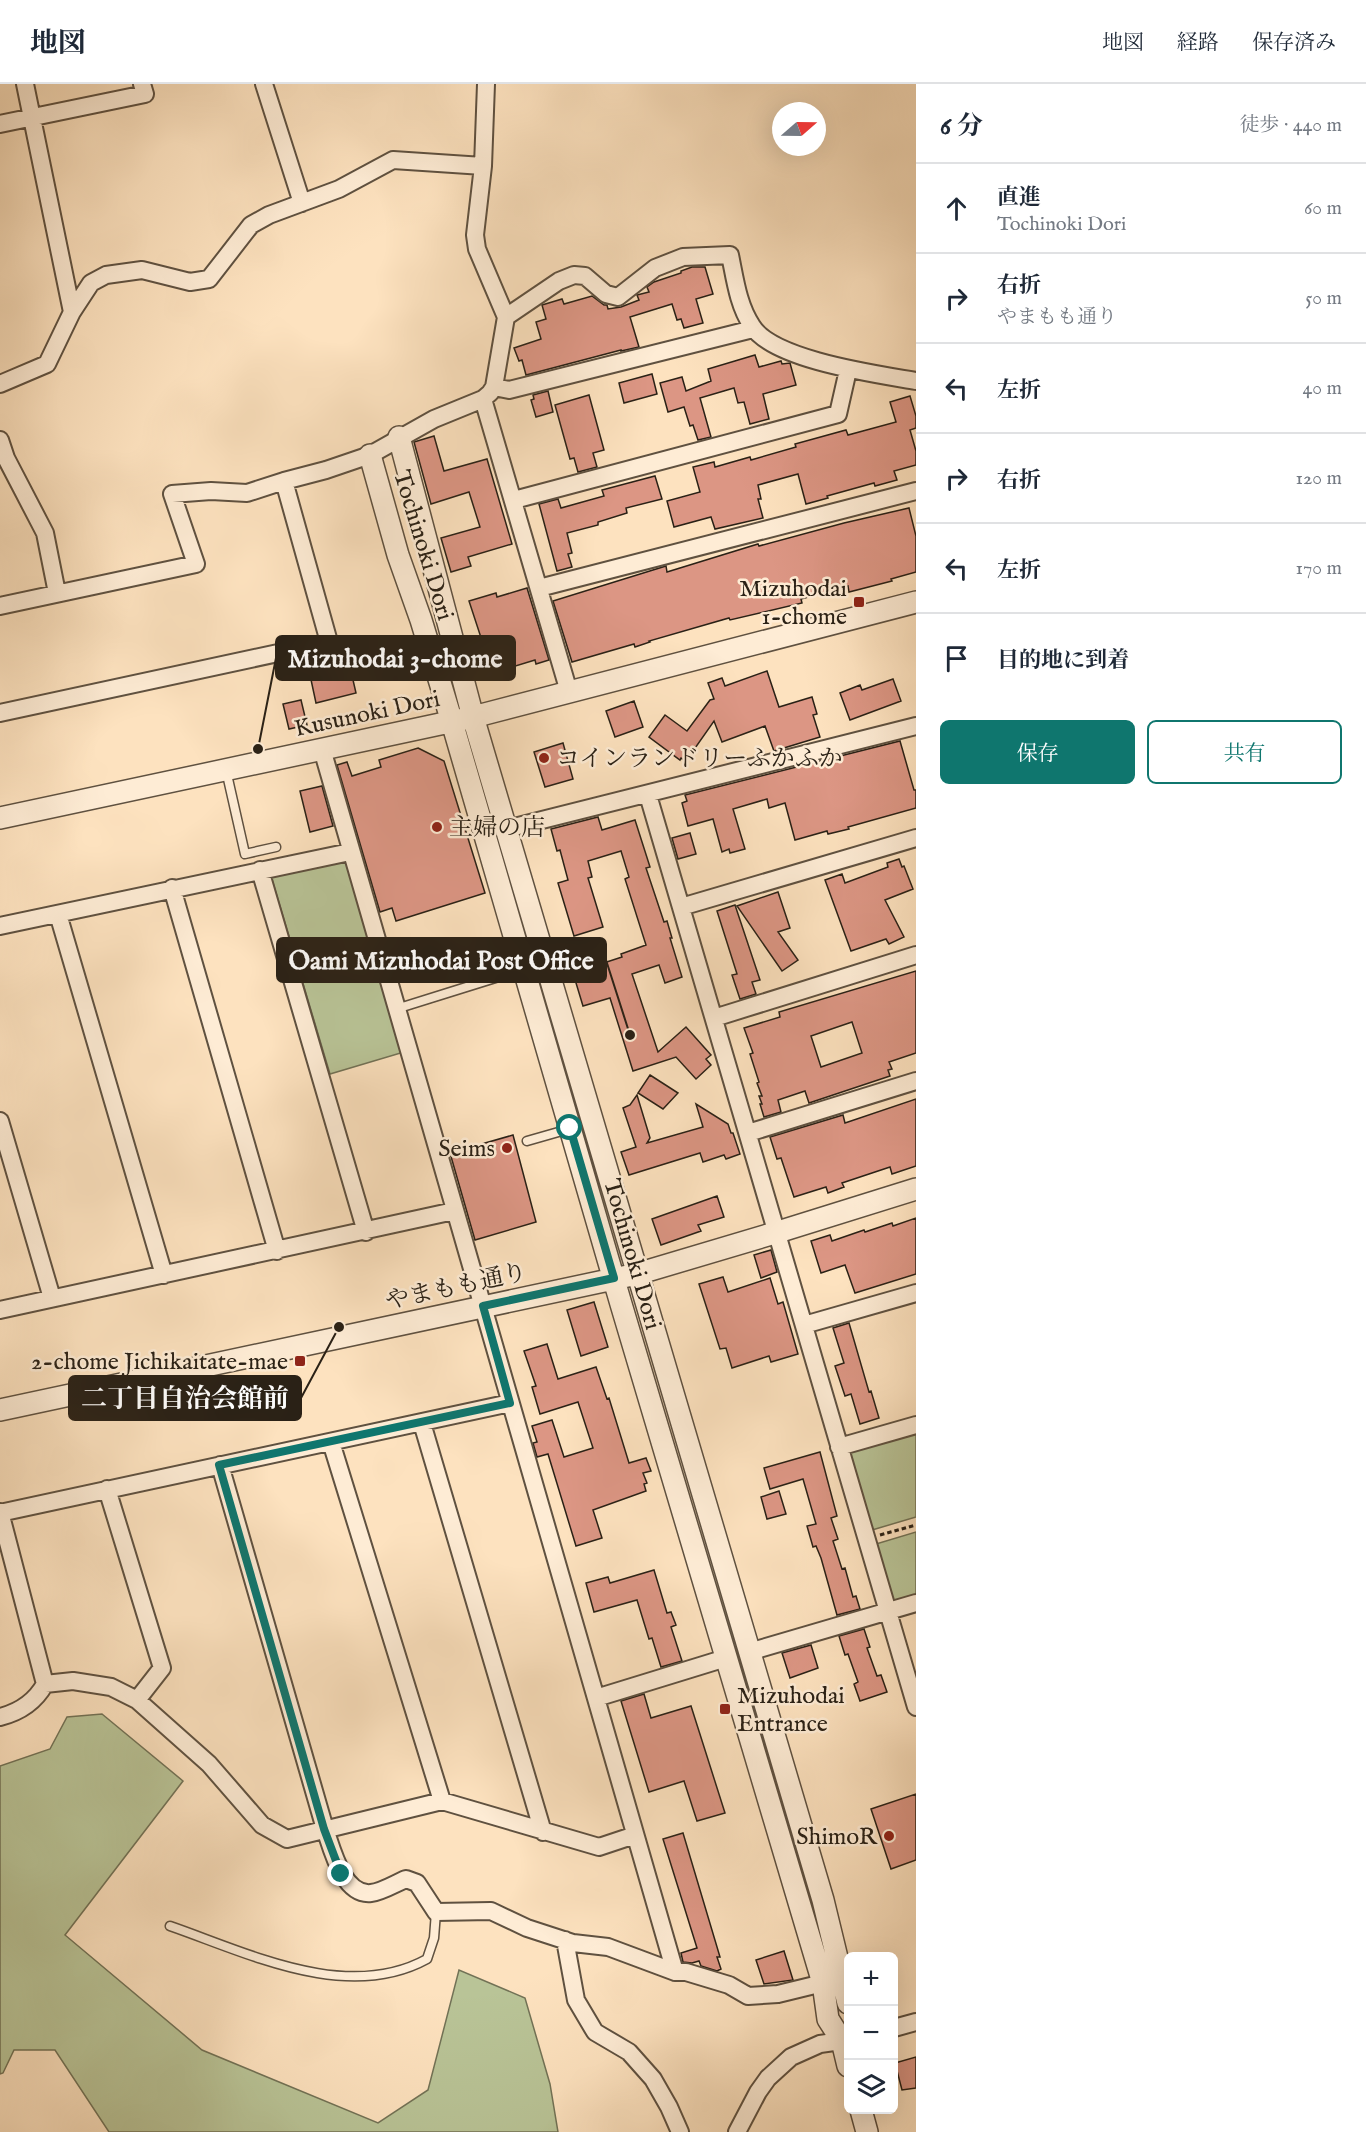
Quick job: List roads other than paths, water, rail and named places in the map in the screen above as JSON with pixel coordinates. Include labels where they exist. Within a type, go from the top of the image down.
[{"type":"street","points":[[25,84],[72,312]]},
{"type":"street","points":[[0,124],[145,94],[142,84]]},
{"type":"street","points":[[264,84],[302,203]]},
{"type":"street","points":[[486,84],[477,249],[506,317],[488,393],[514,500],[569,692]]},
{"type":"street","points":[[0,384],[47,364],[72,312],[91,283],[106,275],[142,270],[190,282],[209,279],[251,225],[269,215],[339,189],[393,160],[483,166]]},
{"type":"street","points":[[506,317],[559,281],[574,275],[585,276],[606,294],[618,297],[655,268],[682,256],[730,255],[742,310],[753,329],[773,346],[848,370],[916,381]]},
{"type":"street","points":[[0,606],[196,564],[172,494],[211,491],[247,493],[370,455],[434,419],[488,393],[509,390],[753,329]]},
{"type":"street","points":[[514,500],[838,414],[848,370]]},
{"type":"street","name":"Tochinoki Dori","points":[[399,438],[473,717],[823,1900],[844,1983]]},
{"type":"street","points":[[0,440],[6,458],[45,533],[57,593]]},
{"type":"street","name":"Tochinoki Dori","points":[[370,455],[398,555],[421,620],[452,722],[823,1983],[828,2019],[844,2039]]},
{"type":"street","points":[[0,713],[329,642],[284,481]]},
{"type":"street","points":[[539,588],[916,491]]},
{"type":"street","name":"Kusunoki Dori","points":[[0,818],[452,722],[916,602]]},
{"type":"street","points":[[506,829],[916,726]]},
{"type":"street","points":[[322,749],[675,1972]]},
{"type":"street","points":[[648,795],[916,1707]]},
{"type":"street","points":[[681,907],[916,838]]},
{"type":"street","points":[[0,926],[350,852]]},
{"type":"street","points":[[260,870],[366,1232]]},
{"type":"street","points":[[172,888],[277,1251]]},
{"type":"street","points":[[58,914],[164,1275]]},
{"type":"street","points":[[714,1018],[916,955]]},
{"type":"street","points":[[748,1132],[916,1081]]},
{"type":"street","points":[[0,1121],[52,1298]]},
{"type":"street","name":"やまもも通り","points":[[0,1410],[637,1274],[916,1189]]},
{"type":"street","points":[[0,1310],[454,1211]]},
{"type":"street","points":[[804,1325],[916,1293]]},
{"type":"street","points":[[0,1717],[24,1708],[39,1695],[45,1684],[0,1512],[510,1403]]},
{"type":"street","points":[[422,1423],[543,1832]]},
{"type":"street","points":[[839,1447],[916,1425]]},
{"type":"street","points":[[331,1442],[442,1801]]},
{"type":"street","points":[[219,1465],[324,1829],[341,1874],[359,1891],[371,1893],[406,1879],[417,1883],[436,1912],[491,1911],[527,1928],[565,1940],[608,1947],[675,1972],[686,1972],[729,1985],[748,1996],[778,1994],[823,1983]]},
{"type":"street","points":[[107,1489],[162,1668],[137,1700]]},
{"type":"street","points":[[749,1652],[916,1603]]},
{"type":"street","points":[[596,1698],[726,1658]]},
{"type":"street","points":[[45,1684],[73,1681],[111,1687],[137,1700],[209,1764],[262,1825],[287,1839],[442,1801],[599,1847],[635,1835]]},
{"type":"street","points":[[565,1940],[576,2000],[595,2032],[629,2052],[653,2079],[680,2132]]},
{"type":"street","points":[[898,2027],[916,2022]]},
{"type":"street","points":[[739,2131],[758,2092],[768,2078],[791,2057],[820,2044],[844,2040]]},
{"type":"street","points":[[862,2114],[867,2132]]},
{"type":"lane","points":[[226,769],[246,854],[276,847]]},
{"type":"lane","points":[[396,1009],[524,969]]},
{"type":"lane","points":[[527,1142],[570,1128]]},
{"type":"lane","points":[[170,1926],[280,1965],[328,1976],[360,1976],[402,1971],[427,1959],[434,1938],[436,1912]]},
{"type":"place","name":"Mizuhodai 1-chome","points":[[859,602]]},
{"type":"place","name":"Mizuhodai 3-chome","points":[[258,749]]},
{"type":"place","name":"コインランドリーふかふか","points":[[544,758]]},
{"type":"place","name":"主婦の店","points":[[437,827]]},
{"type":"place","name":"Oami Mizuhodai Post Office","points":[[630,1035]]},
{"type":"place","name":"Seims","points":[[507,1148]]},
{"type":"place","name":"二丁目自治会館前","points":[[339,1327]]},
{"type":"place","name":"2-chome Jichikaitate-mae","points":[[300,1361]]},
{"type":"place","name":"Mizuhodai Entrance","points":[[725,1709]]},
{"type":"place","name":"ShimoR","points":[[889,1836]]}]
